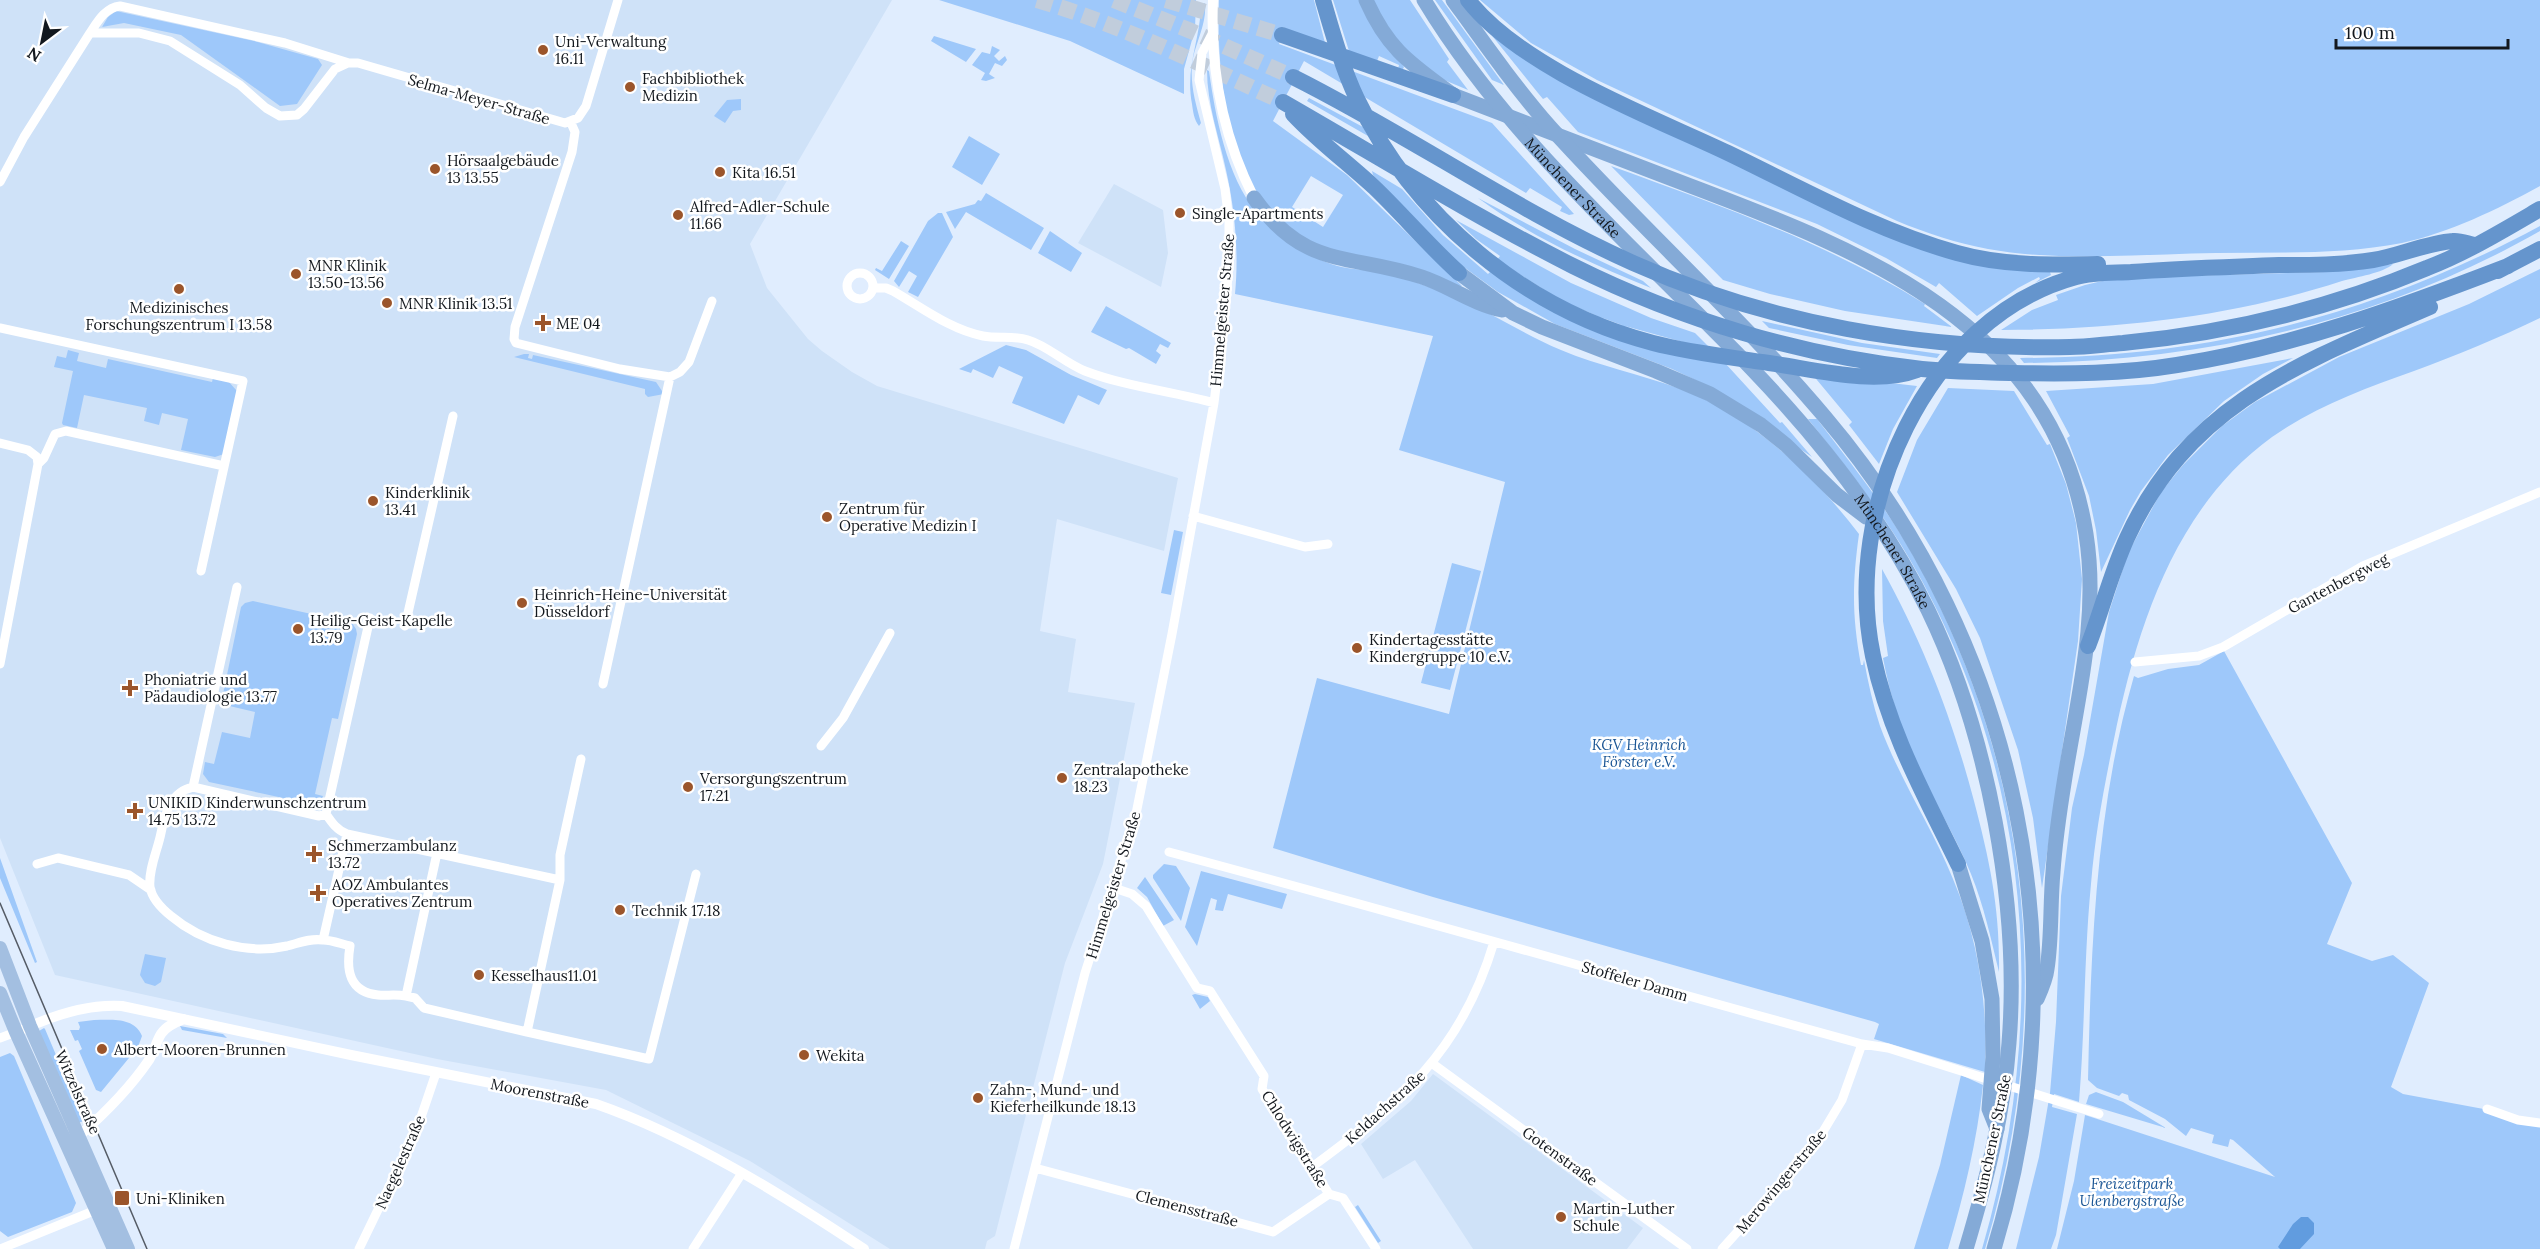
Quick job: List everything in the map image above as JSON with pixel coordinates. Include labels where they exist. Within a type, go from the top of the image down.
[{"type":"highway","points":[[1323,0],[1347,75],[1358,100],[1391,157],[1444,222],[1516,283],[1559,306],[1652,343],[1730,357],[1862,375],[1895,377],[1921,369]]},
{"type":"highway","points":[[1366,0],[1381,32],[1395,50],[1414,68],[1453,95]]},
{"type":"highway","name":"Münchener Straße","points":[[1424,0],[1476,75],[1566,180],[1756,373],[1833,462],[1880,528],[1927,609],[1956,677],[1977,746],[2004,872],[2010,927],[2011,1010],[2005,1080],[1996,1129],[1966,1249]]},
{"type":"highway","name":"Münchener Straße","points":[[1453,0],[1521,92],[1592,172],[1737,319],[1827,419],[1870,473],[1907,529],[1945,600],[1972,658],[1996,727],[2013,788],[2023,846],[2033,944],[2034,1009],[2031,1063],[2022,1129],[1994,1249]]},
{"type":"highway","points":[[1468,0],[1516,45],[1581,83],[1898,234],[1960,254],[2002,262],[2059,265],[2134,263],[2176,267]]},
{"type":"highway","points":[[1282,35],[1453,95],[1723,198],[1865,259],[1933,299],[1994,349],[2022,382],[2059,445],[2076,490],[2086,533],[2090,604],[2088,646],[2058,821],[2047,970],[2034,1009]]},
{"type":"highway","points":[[1293,77],[1345,103],[1505,199],[1582,240],[1702,291],[1756,308],[1820,323],[1894,337],[1974,346],[2073,348],[2157,339],[2246,324],[2374,288],[2430,267],[2540,209]]},
{"type":"highway","points":[[1880,528],[1837,495],[1786,445],[1761,426],[1710,394],[1656,370],[1571,340],[1514,313],[1459,273],[1426,243],[1377,190],[1311,133],[1283,102],[1480,217],[1574,267],[1627,291],[1755,336],[1812,350],[1921,369],[2052,374],[2175,365],[2236,354],[2363,321],[2508,266]]},
{"type":"highway","points":[[1254,198],[1276,226],[1292,238],[1324,255],[1413,274],[1483,305],[1514,313]]},
{"type":"highway","points":[[1996,1129],[1989,1109],[1993,1057],[1992,999],[1982,941],[1958,864],[1901,749],[1888,713],[1872,653],[1868,616],[1869,551],[1886,479],[1904,431],[1937,375],[1959,350],[2007,309],[2038,290],[2079,276],[2176,267],[2340,264],[2371,260],[2455,240],[2474,245]]},
{"type":"highway","points":[[2088,646],[2103,608],[2115,566],[2142,510],[2155,488],[2177,460],[2217,418],[2236,403],[2297,368],[2439,303],[2540,249]]},
{"type":"main road","name":"Witzelstraße","points":[[0,948],[30,1026],[128,1249]]},
{"type":"main road","points":[[0,993],[114,1249]]},
{"type":"street","name":"Selma-Meyer-Straße","points":[[611,0],[611,21]]},
{"type":"street","name":"Selma-Meyer-Straße","points":[[0,182],[24,137],[90,33],[106,11],[113,7],[120,6],[285,43],[349,63],[358,63],[565,123],[572,123],[586,106],[618,0]]},
{"type":"street","name":"Himmelgeister Straße","points":[[1014,1249],[1086,973],[1136,814],[1214,403],[1226,304],[1229,221],[1226,189],[1199,80],[1202,53],[1212,34],[1213,0]]},
{"type":"street","points":[[90,33],[139,33],[170,42],[240,85],[266,108],[280,116],[297,115],[336,69],[341,64],[349,63]]},
{"type":"street","points":[[1212,34],[1214,76],[1226,127],[1236,158],[1254,198]]},
{"type":"street","points":[[572,123],[575,132],[572,152],[533,268],[513,339],[521,346],[661,377],[670,377],[680,372],[689,362],[712,301]]},
{"type":"street","points":[[874,288],[886,288],[939,318],[973,333],[1031,341],[1081,369],[1109,380],[1214,403]]},
{"type":"street","points":[[0,328],[243,381],[201,571]]},
{"type":"street","points":[[603,684],[670,377]]},
{"type":"street","points":[[405,626],[453,416]]},
{"type":"street","points":[[38,464],[44,458],[55,434],[66,431],[224,466]]},
{"type":"street","points":[[0,443],[32,452],[38,457],[0,664]]},
{"type":"street","name":"Gantenbergweg","points":[[2135,662],[2199,656],[2223,646],[2363,566],[2540,492]]},
{"type":"street","points":[[1193,516],[1305,547],[1328,544]]},
{"type":"street","points":[[193,787],[237,587]]},
{"type":"street","points":[[326,814],[370,618]]},
{"type":"street","points":[[821,746],[843,718],[890,633]]},
{"type":"street","points":[[526,1032],[560,880],[560,855],[581,759]]},
{"type":"street","points":[[326,814],[319,816],[193,787],[177,793],[163,824],[150,884],[151,890],[163,909],[179,923],[216,942],[249,948],[287,946],[308,940],[323,939],[350,946],[347,967],[357,985],[364,992],[381,996],[389,993],[415,998],[423,1008],[649,1059],[696,874]]},
{"type":"street","points":[[326,814],[339,831],[347,834],[560,880]]},
{"type":"street","points":[[323,939],[347,834]]},
{"type":"street","name":"Stoffeler Damm","points":[[1169,852],[1426,920],[1494,942],[1862,1044],[1888,1048],[2099,1114]]},
{"type":"street","points":[[406,996],[437,853]]},
{"type":"street","points":[[38,864],[58,858],[129,875],[151,890]]},
{"type":"street","name":"Chlodwigstraße","points":[[1114,888],[1139,898],[1197,988],[1210,992],[1264,1076],[1262,1089],[1329,1194],[1343,1198],[1376,1249]]},
{"type":"street","name":"Keldachstraße","points":[[1312,1167],[1387,1110],[1433,1064],[1461,1022],[1494,942]]},
{"type":"street","name":"Moorenstraße","points":[[16,1032],[94,1007],[115,1006],[151,1011],[436,1073],[596,1104],[633,1118],[742,1173],[864,1249]]},
{"type":"street","points":[[151,1011],[159,1022],[161,1034]]},
{"type":"street","points":[[59,1127],[67,1128],[71,1135],[79,1136],[103,1114],[139,1074],[151,1057],[161,1034],[177,1021],[185,1019]]},
{"type":"street","points":[[0,1038],[16,1032]]},
{"type":"street","name":"Merowingerstraße","points":[[1722,1249],[1815,1145],[1842,1100],[1862,1044]]},
{"type":"street","name":"Gotenstraße","points":[[1433,1064],[1687,1249]]},
{"type":"street","name":"Naegelestraße","points":[[359,1249],[417,1129],[436,1073]]},
{"type":"street","points":[[2487,1109],[2518,1120],[2540,1123]]},
{"type":"street","name":"Clemensstraße","points":[[1035,1168],[1273,1232],[1329,1194]]},
{"type":"street","points":[[693,1249],[742,1173]]},
{"type":"street","points":[[1,1246],[96,1210]]},
{"type":"shaded area","name":"Heinrich-Heine-Universität Düsseldorf","points":[[0,0],[892,0],[750,244],[767,288],[808,339],[852,372],[877,386],[1178,478],[1164,551],[1057,519],[1040,631],[1076,639],[1068,692],[1135,703],[1103,864],[1065,963],[995,1236],[987,1241],[985,1249],[890,1249],[750,1161],[606,1090],[437,1059],[55,975],[0,838]]},
{"type":"shaded area","points":[[1114,184],[1163,210],[1168,253],[1161,287],[1078,243]]},
{"type":"shaded area","name":"Albert-Mooren-Brunnen","points":[[99,1042],[105,1042],[109,1049],[105,1056],[99,1056],[95,1052],[95,1046]]},
{"type":"shaded area","points":[[1433,1074],[1643,1228],[1627,1249],[1473,1249],[1415,1160],[1383,1179],[1361,1144],[1411,1101]]},
{"type":"shaded area","points":[[2301,1217],[2308,1217],[2314,1223],[2314,1234],[2300,1249],[2280,1249],[2278,1247],[2293,1224]]},
{"type":"green space","points":[[939,0],[1196,0],[1195,29],[1184,69],[1184,94],[1070,41]]},
{"type":"green space","points":[[1219,0],[1314,0],[1325,43],[1283,29],[1279,44],[1492,123],[1574,214],[1569,215],[1560,211],[1562,207],[1530,188],[1526,193],[1304,61],[1273,121],[1347,175],[1462,286],[1424,279],[1313,245],[1278,220],[1258,195],[1243,165],[1232,133],[1225,99],[1220,64]],"holes":[[[1311,176],[1343,195],[1323,227],[1292,207]]]},
{"type":"green space","points":[[1333,0],[1360,0],[1404,67],[1402,71],[1398,69],[1399,65],[1379,56],[1377,61],[1349,51]]},
{"type":"green space","points":[[1370,0],[1410,0],[1449,59],[1447,62],[1468,90],[1437,77],[1408,56]]},
{"type":"green space","points":[[1435,0],[1442,0],[1504,85],[1492,80]]},
{"type":"green space","points":[[1480,0],[2540,0],[2540,186],[2490,212],[2456,226],[2402,243],[2379,247],[2309,252],[2101,256],[2043,255],[1988,249],[1941,237],[1897,221],[1597,80],[1531,43]]},
{"type":"green space","points":[[1205,3],[1203,24],[1194,55],[1201,6]]},
{"type":"green space","points":[[116,11],[254,41],[318,59],[322,65],[297,104],[280,106],[181,35],[124,23],[102,27],[108,17]]},
{"type":"green space","points":[[1485,27],[1895,238],[2050,272],[2051,275],[2035,283],[2040,279],[2039,277],[2018,288],[1977,316],[1939,283],[1936,287],[1886,258],[1817,224],[1578,132],[1547,97],[1543,99]]},
{"type":"green space","points":[[934,36],[976,49],[966,62],[931,41]]},
{"type":"green space","points":[[992,46],[1000,50],[994,56],[999,61],[1005,56],[1007,60],[1002,66],[995,63],[989,74],[995,78],[981,80],[985,73],[972,65],[982,52],[990,54]]},
{"type":"green space","points":[[1192,66],[1193,91],[1201,123],[1199,126],[1193,112],[1190,91]]},
{"type":"green space","name":"KGV Heinrich Förster e.V.","points":[[1207,70],[1224,145],[1237,181],[1258,214],[1301,248],[1337,266],[1405,278],[1457,298],[1561,350],[1649,378],[1704,399],[1755,430],[1801,468],[1859,534],[1854,600],[1861,665],[1864,660],[1875,710],[1888,746],[1936,841],[1962,902],[1980,974],[1985,1023],[1985,1072],[1874,1039],[1879,1024],[1875,1022],[1433,897],[1273,848],[1317,678],[1449,714],[1505,482],[1399,450],[1433,336],[1235,294],[1237,263],[1232,200],[1211,108]]},
{"type":"green space","points":[[1309,98],[1363,127],[1368,136],[1307,101]]},
{"type":"green space","points":[[741,99],[741,110],[733,111],[725,123],[714,116],[727,100]]},
{"type":"green space","points":[[969,136],[1000,154],[982,185],[952,167]]},
{"type":"green space","points":[[1611,166],[1732,211],[1811,244],[1925,304],[1924,306],[1952,327],[1845,311],[1770,294],[1723,280]]},
{"type":"green space","points":[[1372,171],[1402,189],[1443,235],[1488,274],[1491,271],[1505,282],[1725,363],[1812,457],[1706,385],[1672,369],[1555,324],[1498,292],[1457,262],[1373,175]]},
{"type":"green space","points":[[986,193],[1044,228],[1031,250],[966,212],[955,229],[946,212],[975,204],[978,200],[981,201]]},
{"type":"green space","points":[[1478,198],[1575,249],[1643,281],[1651,288],[1562,248],[1519,225]]},
{"type":"green space","points":[[938,213],[942,213],[953,237],[918,297],[908,292],[917,276],[909,271],[899,287],[894,281],[928,221]]},
{"type":"green space","points":[[1456,220],[1571,283],[1651,318],[1695,333],[1712,350],[1614,323],[1562,301],[1497,260],[1500,256],[1476,239]]},
{"type":"green space","points":[[2540,226],[2540,231],[2480,262],[2418,289],[2355,312],[2291,330],[2225,344],[2158,354],[2024,363],[2020,358],[2090,356],[2158,350],[2224,340],[2288,325],[2352,307],[2415,284]]},
{"type":"green space","points":[[1050,231],[1082,253],[1071,272],[1038,253]]},
{"type":"green space","points":[[901,241],[909,246],[889,279],[875,270],[876,268],[882,271]]},
{"type":"green space","points":[[2393,264],[2376,272],[2300,293],[2216,312],[2131,324],[2001,330],[2032,310],[2058,300],[2056,295],[2115,278],[2324,272]]},
{"type":"green space","points":[[2540,269],[2540,318],[2462,352],[2341,399],[2289,426],[2238,465],[2210,498],[2185,534],[2165,572],[2135,654],[2123,697],[2103,793],[2089,911],[2079,1102],[2054,1094],[2052,1107],[2077,1114],[2056,1235],[2051,1249],[2016,1249],[2039,1157],[2050,1093],[2056,1022],[2061,896],[2072,808],[2084,755],[2109,612],[2128,553],[2161,492],[2183,465],[2222,426],[2255,402],[2339,357],[2469,304]]},
{"type":"green space","points":[[1106,306],[1171,343],[1168,348],[1160,344],[1156,351],[1161,355],[1156,364],[1129,348],[1126,349],[1091,332]]},
{"type":"green space","points":[[1762,321],[1862,343],[1940,354],[1937,358],[1848,345],[1769,328]]},
{"type":"green space","points":[[1006,345],[1026,350],[1071,375],[1107,390],[1099,405],[1078,395],[1064,424],[1012,403],[1023,377],[999,366],[993,378],[973,369],[971,373],[959,369]]},
{"type":"green space","points":[[68,350],[79,353],[77,361],[106,368],[108,359],[212,382],[213,378],[228,381],[237,391],[224,454],[215,457],[181,450],[188,419],[162,413],[159,425],[144,421],[147,408],[84,395],[77,428],[63,425],[73,371],[54,367],[57,356],[66,358]]},
{"type":"green space","points":[[529,354],[528,358],[532,359],[533,355],[656,382],[664,394],[648,397],[645,389],[514,357]]},
{"type":"green space","points":[[2293,358],[2263,374],[2224,401],[2168,455],[2130,510],[2101,572],[2089,496],[2067,438],[2070,436],[2046,391],[2153,384]]},
{"type":"green space","points":[[1812,374],[1917,386],[1893,429],[1879,464],[1849,425],[1852,422]]},
{"type":"green space","points":[[1948,388],[2014,391],[2047,445],[2050,444],[2066,484],[2076,523],[2082,579],[2078,641],[2042,888],[2033,818],[2018,750],[1980,638],[1956,589],[1897,492],[1917,440]]},
{"type":"green space","points":[[1808,419],[1817,419],[1876,498],[1909,548],[1951,630],[1983,715],[2006,802],[2020,891],[2025,980],[2021,1070],[2007,1160],[1985,1249],[1982,1249],[2003,1161],[2017,1073],[2021,984],[2017,896],[2005,808],[1982,723],[1951,639],[1898,540],[1861,487]]},
{"type":"green space","points":[[1174,530],[1183,532],[1171,595],[1161,593]]},
{"type":"green space","points":[[1452,563],[1481,571],[1450,690],[1421,683]]},
{"type":"green space","points":[[1882,569],[1936,682],[1974,801],[1996,906],[1999,972],[1976,886],[1959,847],[1918,767],[1893,700],[1883,658],[1888,656],[1883,621]]},
{"type":"green space","points":[[253,601],[352,623],[356,629],[357,634],[338,719],[332,718],[315,794],[323,796],[320,804],[209,782],[203,774],[205,762],[214,764],[222,732],[250,738],[255,712],[221,704],[241,607]]},
{"type":"green space","name":"Freizeitpark Ulenbergstraße","points":[[2224,651],[2352,883],[2327,944],[2372,961],[2393,955],[2429,983],[2391,1087],[2403,1094],[2489,1110],[2540,1124],[2540,1249],[2057,1249],[2074,1181],[2085,1115],[2275,1177],[2233,1140],[2230,1139],[2228,1147],[2212,1143],[2214,1135],[2191,1128],[2186,1136],[2165,1119],[2129,1100],[2128,1095],[2122,1093],[2119,1096],[2097,1088],[2088,1080],[2091,978],[2098,877],[2111,776],[2134,676],[2138,678],[2168,669],[2199,665]]},
{"type":"green space","points":[[0,858],[37,962],[35,963],[0,878]]},
{"type":"green space","points":[[1164,864],[1176,866],[1190,888],[1181,921],[1153,878],[1153,875]]},
{"type":"green space","points":[[1201,871],[1287,894],[1282,909],[1228,894],[1223,911],[1215,910],[1217,900],[1211,898],[1197,946],[1185,927]]},
{"type":"green space","points":[[1145,877],[1174,920],[1163,926],[1147,897],[1137,888]]},
{"type":"green space","points":[[145,954],[166,958],[161,982],[155,986],[145,983],[140,975]]},
{"type":"green space","points":[[1192,995],[1208,997],[1210,1001],[1200,1009]]},
{"type":"green space","points":[[122,1021],[134,1025],[142,1036],[138,1047],[101,1092],[96,1090],[79,1051],[82,1049],[70,1030],[79,1030],[78,1022]],"holes":[[[99,1043],[105,1043],[109,1052],[105,1056],[96,1053],[95,1047]]]},
{"type":"green space","points":[[180,1026],[223,1034],[227,1038],[182,1030]]},
{"type":"green space","points":[[44,1028],[84,1121],[78,1123],[39,1031]]},
{"type":"green space","points":[[10,1053],[14,1056],[76,1203],[72,1212],[8,1237],[0,1231],[0,1057]]},
{"type":"green space","points":[[1961,1075],[1983,1085],[1974,1147],[1948,1249],[1914,1249],[1940,1165]]},
{"type":"green space","points":[[2096,1092],[2123,1102],[2166,1128],[2086,1104],[2089,1095]]},
{"type":"green space","points":[[1358,1205],[1381,1241],[1378,1243],[1355,1207]]},
{"type":"tunnel","points":[[1037,0],[1100,21],[1283,102]]},
{"type":"tunnel","points":[[1114,0],[1191,31],[1293,77]]},
{"type":"tunnel","points":[[1166,0],[1282,35]]},
{"type":"tram line","points":[[0,903],[147,1249]]},
{"type":"place","name":"Uni-Verwaltung 16.11","points":[[543,50]]},
{"type":"place","name":"Fachbibliothek Medizin","points":[[630,87]]},
{"type":"place","name":"Hörsaalgebäude 13 13.55","points":[[435,169]]},
{"type":"place","name":"Kita 16.51","points":[[720,172]]},
{"type":"place","name":"Single-Apartments","points":[[1180,213]]},
{"type":"place","name":"Alfred-Adler-Schule 11.66","points":[[678,215]]},
{"type":"place","name":"MNR Klinik 13.50-13.56","points":[[296,274]]},
{"type":"place","name":"Medizinisches Forschungszentrum I 13.58","points":[[179,289]]},
{"type":"place","name":"MNR Klinik 13.51","points":[[387,303]]},
{"type":"place","name":"ME 04","points":[[543,323]]},
{"type":"place","name":"Kinderklinik 13.41","points":[[373,501]]},
{"type":"place","name":"Zentrum für Operative Medizin I","points":[[827,517]]},
{"type":"place","name":"Heinrich-Heine-Universität Düsseldorf","points":[[522,603]]},
{"type":"place","name":"Heilig-Geist-Kapelle 13.79","points":[[298,629]]},
{"type":"place","name":"Kindertagesstätte Kindergruppe 10 e.V.","points":[[1357,648]]},
{"type":"place","name":"Phoniatrie und Pädaudiologie 13.77","points":[[130,688]]},
{"type":"place","name":"Zentralapotheke 18.23","points":[[1062,778]]},
{"type":"place","name":"Versorgungszentrum 17.21","points":[[688,787]]},
{"type":"place","name":"UNIKID Kinderwunschzentrum 14.75 13.72","points":[[135,811]]},
{"type":"place","name":"Schmerzambulanz 13.72","points":[[314,854]]},
{"type":"place","name":"AOZ Ambulantes Operatives Zentrum","points":[[318,893]]},
{"type":"place","name":"Technik 17.18","points":[[620,910]]},
{"type":"place","name":"Kesselhaus11.01","points":[[479,975]]},
{"type":"place","name":"Albert-Mooren-Brunnen","points":[[102,1049]]},
{"type":"place","name":"Wekita","points":[[804,1055]]},
{"type":"place","name":"Zahn-, Mund- und Kieferheilkunde 18.13","points":[[978,1098]]},
{"type":"place","name":"Uni-Kliniken","points":[[122,1198]]},
{"type":"place","name":"Martin-Luther Schule","points":[[1561,1217]]}]
